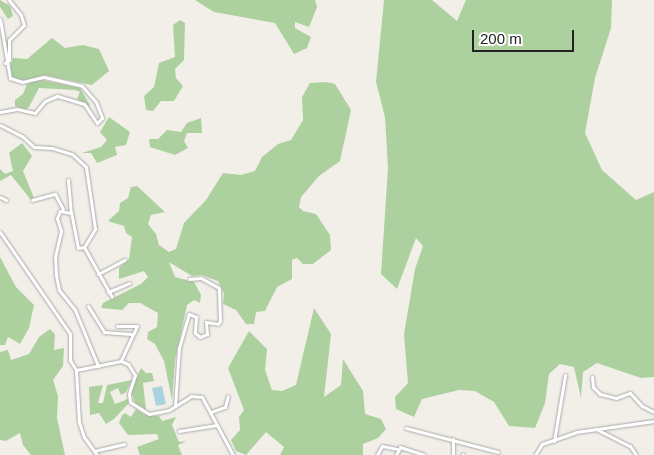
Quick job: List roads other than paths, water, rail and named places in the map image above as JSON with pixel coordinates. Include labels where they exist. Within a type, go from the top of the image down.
[{"type":"street","points":[[5,63],[9,60],[9,40],[24,25],[21,15],[9,0]]},
{"type":"street","points":[[0,19],[4,25],[5,63],[8,76],[18,82],[44,77],[82,86],[96,102],[102,118],[97,123],[84,104],[56,96],[45,101],[35,113],[17,109],[0,112]]},
{"type":"street","points":[[0,125],[22,136],[34,147],[58,149],[72,154],[86,167],[95,229],[84,247],[80,249],[76,245],[68,180]]},
{"type":"street","points":[[32,200],[55,194],[63,209],[71,213]]},
{"type":"street","points":[[0,197],[6,200]]},
{"type":"street","points":[[63,209],[57,214],[61,232],[55,256],[57,285],[75,310],[98,366]]},
{"type":"street","points":[[0,232],[70,334],[70,360],[76,370],[79,422],[95,453],[124,444]]},
{"type":"street","points":[[84,247],[112,297]]},
{"type":"street","points":[[98,274],[124,260]]},
{"type":"street","points":[[175,406],[179,348],[189,314],[192,313],[197,320],[196,335],[206,336],[206,322],[220,323],[217,310],[221,295],[214,284],[201,278],[189,279]]},
{"type":"street","points":[[108,292],[129,282]]},
{"type":"street","points":[[88,306],[104,332],[131,334]]},
{"type":"street","points":[[117,326],[136,325],[121,361]]},
{"type":"street","points":[[76,370],[121,361],[135,371],[129,394],[134,406],[153,415],[175,406],[191,396],[198,396],[211,412],[234,455]]},
{"type":"street","points":[[554,441],[565,375]]},
{"type":"street","points":[[592,378],[593,387],[600,394],[616,398],[630,393],[642,406],[654,412]]},
{"type":"street","points":[[211,412],[225,407],[228,396]]},
{"type":"street","points":[[535,455],[540,446],[576,432],[654,421]]},
{"type":"street","points":[[179,431],[217,425]]},
{"type":"street","points":[[406,428],[498,452]]},
{"type":"street","points":[[595,429],[630,446],[636,455]]},
{"type":"street","points":[[453,439],[453,455]]},
{"type":"street","points":[[377,455],[382,446],[397,449],[404,447],[424,455]]},
{"type":"street","points":[[396,455],[397,449]]},
{"type":"water","points":[[162,386],[166,404],[156,406],[152,388]]}]
